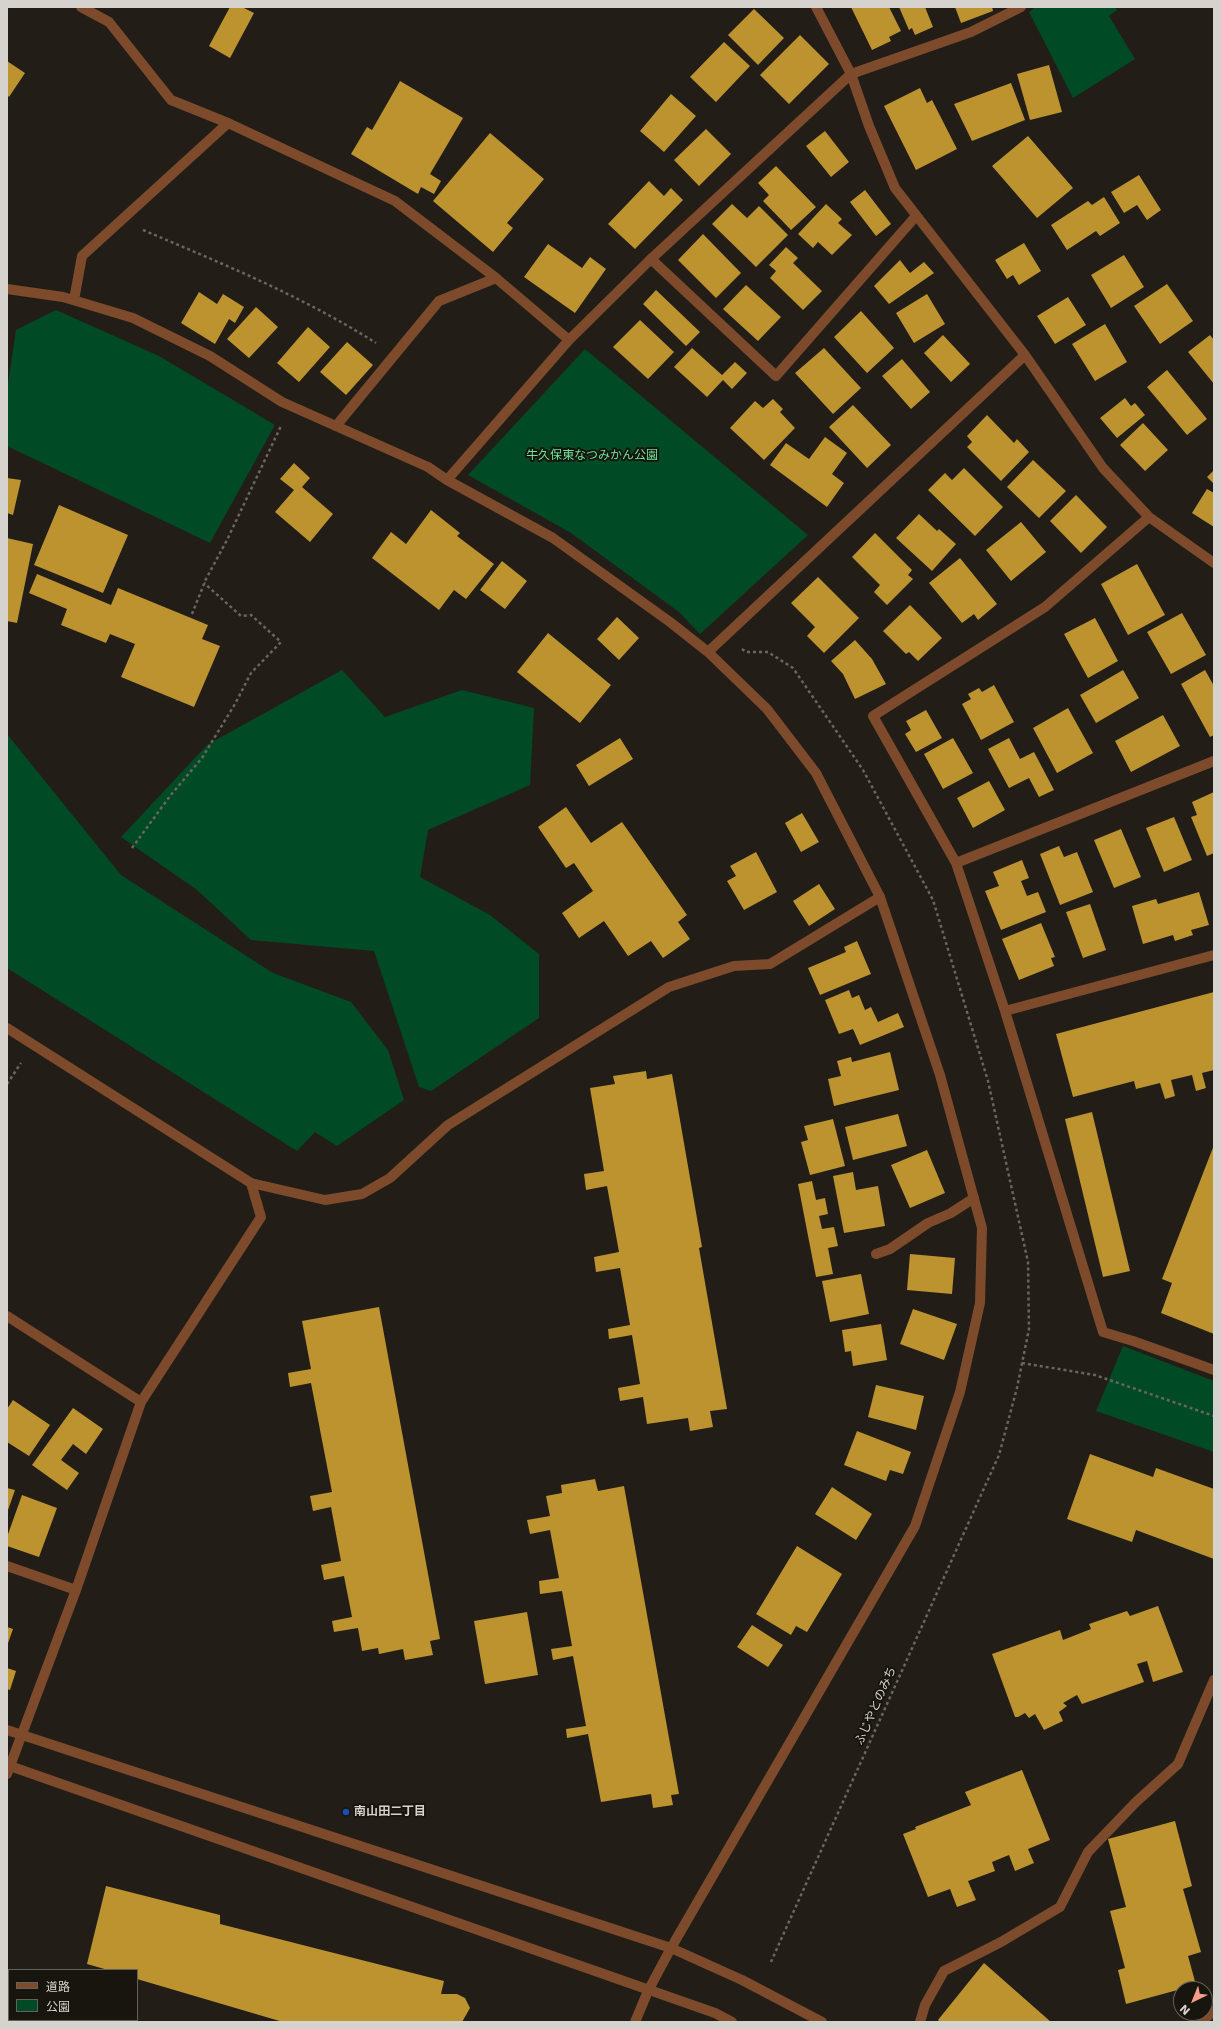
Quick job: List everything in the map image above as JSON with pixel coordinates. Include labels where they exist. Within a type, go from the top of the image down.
[{"type":"street","points":[[82,7],[109,22],[171,100],[228,123],[395,201],[496,278],[569,340]]},
{"type":"street","points":[[816,7],[851,74],[869,126],[895,188],[1025,355],[1103,468],[1149,517],[1214,562]]},
{"type":"street","points":[[447,480],[569,340],[651,259],[851,74],[971,32],[1021,7]]},
{"type":"street","points":[[74,300],[82,256],[228,123]]},
{"type":"street","points":[[651,259],[776,376],[916,216]]},
{"type":"street","points":[[336,426],[439,301],[496,278]]},
{"type":"street","points":[[7,292],[63,297],[133,318],[210,356],[282,402],[428,467],[447,480],[553,538],[670,622],[708,652],[767,709],[816,773],[880,897],[940,1076],[982,1228],[980,1303],[960,1392],[915,1526],[671,1948],[648,1991],[635,2022]]},
{"type":"street","points":[[708,652],[1025,355]]},
{"type":"street","points":[[1149,517],[1045,607],[873,716],[956,863],[1005,1010],[1103,1332],[1133,1341],[1214,1370]]},
{"type":"street","points":[[956,863],[1214,761]]},
{"type":"street","points":[[7,1028],[251,1183],[325,1200],[362,1194],[390,1178],[448,1125],[669,987],[734,966],[770,964],[880,897]]},
{"type":"street","points":[[1005,1010],[1214,955]]},
{"type":"street","points":[[251,1183],[261,1217],[141,1402],[76,1590],[8,1768],[714,2013],[732,2022]]},
{"type":"street","points":[[876,1254],[890,1249],[928,1223],[951,1213],[974,1198]]},
{"type":"street","points":[[7,1316],[141,1402]]},
{"type":"street","points":[[7,1566],[76,1590]]},
{"type":"street","points":[[920,2022],[926,2005],[944,1971],[1001,1942],[1060,1907],[1088,1852],[1136,1802],[1178,1764],[1214,1680]]},
{"type":"street","points":[[7,1730],[671,1948],[742,1980],[822,2022]]},
{"type":"street","points":[[1201,2022],[1214,2011]]},
{"type":"path","points":[[121,220],[268,284],[323,311],[395,355]]},
{"type":"path","points":[[192,614],[204,583],[227,540],[290,405]]},
{"type":"path","points":[[132,848],[170,796],[202,758],[235,704],[251,673],[281,642],[251,615],[242,616],[204,583]]},
{"type":"path","points":[[1022,1363],[1095,1375],[1214,1416]]},
{"type":"path","name":"ふじやとのみち","points":[[770,1964],[999,1455]]},
{"type":"green space","points":[[1036,7],[1115,7],[1117,10],[1109,16],[1135,59],[1073,98],[1029,12]]},
{"type":"green space","points":[[56,310],[159,356],[275,425],[210,543],[7,446],[7,390],[16,330]]},
{"type":"green space","name":"牛久保東なつみかん公園","points":[[585,349],[808,535],[700,634],[679,612],[571,533],[468,475]]},
{"type":"green space","points":[[342,670],[385,717],[462,690],[534,708],[530,785],[428,830],[420,877],[490,915],[539,954],[539,1018],[431,1091],[419,1087],[374,951],[251,940],[197,890],[121,837],[207,745]]},
{"type":"green space","points":[[7,734],[121,875],[273,973],[351,1002],[388,1050],[404,1100],[337,1146],[315,1132],[297,1151],[7,968]]},
{"type":"green space","points":[[1123,1346],[1214,1381],[1214,1452],[1096,1411]]},
{"type":"building","points":[[230,7],[242,7],[254,13],[230,58],[209,46]]},
{"type":"building","points":[[851,7],[889,7],[901,31],[889,37],[891,41],[872,50]]},
{"type":"building","points":[[899,7],[925,7],[933,27],[915,35],[912,28],[909,30]]},
{"type":"building","points":[[955,7],[992,7],[993,11],[961,23]]},
{"type":"building","points":[[754,9],[784,38],[758,65],[728,35]]},
{"type":"building","points":[[800,35],[829,64],[789,104],[760,75]]},
{"type":"building","points":[[724,42],[750,66],[716,102],[690,77]]},
{"type":"building","points":[[7,61],[25,73],[9,97],[7,95]]},
{"type":"building","points":[[1049,65],[1062,112],[1030,120],[1017,74]]},
{"type":"building","points":[[400,81],[463,118],[430,174],[441,181],[434,194],[421,187],[418,194],[351,154],[367,127],[372,130]]},
{"type":"building","points":[[1011,83],[1025,120],[972,141],[954,104]]},
{"type":"building","points":[[920,88],[927,103],[932,100],[957,149],[916,170],[884,106]]},
{"type":"building","points":[[671,94],[696,116],[664,152],[640,131]]},
{"type":"building","points":[[706,129],[731,154],[699,186],[674,160]]},
{"type":"building","points":[[825,131],[849,162],[831,177],[806,146]]},
{"type":"building","points":[[490,133],[544,179],[507,223],[513,228],[493,252],[433,201]]},
{"type":"building","points":[[1028,136],[1073,188],[1037,218],[992,166]]},
{"type":"building","points":[[776,166],[816,207],[791,230],[763,201],[769,195],[758,183]]},
{"type":"building","points":[[1139,175],[1161,210],[1147,220],[1137,205],[1124,213],[1111,192]]},
{"type":"building","points":[[649,181],[664,196],[671,188],[683,200],[635,249],[608,224]]},
{"type":"building","points":[[865,190],[891,224],[876,236],[850,202]]},
{"type":"building","points":[[1104,197],[1120,223],[1100,236],[1096,231],[1067,250],[1051,225],[1088,201],[1092,205]]},
{"type":"building","points":[[732,204],[747,218],[759,206],[788,235],[756,267],[712,224]]},
{"type":"building","points":[[826,204],[842,219],[838,223],[852,235],[832,255],[818,242],[813,248],[798,234]]},
{"type":"building","points":[[703,234],[741,273],[716,298],[678,260]]},
{"type":"building","points":[[1024,243],[1041,271],[1019,285],[1013,275],[1007,279],[995,260]]},
{"type":"building","points":[[548,244],[582,268],[590,257],[606,269],[575,313],[524,277]]},
{"type":"building","points":[[786,247],[798,258],[793,263],[822,291],[803,310],[770,278],[776,271],[769,265]]},
{"type":"building","points":[[1124,255],[1144,287],[1111,308],[1091,275]]},
{"type":"building","points":[[900,260],[910,273],[924,262],[934,273],[889,304],[874,286]]},
{"type":"building","points":[[1167,284],[1193,321],[1160,344],[1134,306]]},
{"type":"building","points":[[746,285],[781,317],[758,341],[723,309]]},
{"type":"building","points":[[656,290],[700,332],[686,346],[643,304]]},
{"type":"building","points":[[199,292],[217,304],[223,294],[244,307],[235,323],[229,319],[215,344],[181,323]]},
{"type":"building","points":[[927,294],[945,324],[914,343],[896,313]]},
{"type":"building","points":[[1068,297],[1086,325],[1055,344],[1037,316]]},
{"type":"building","points":[[256,307],[278,327],[249,358],[227,339]]},
{"type":"building","points":[[861,311],[894,348],[867,373],[834,337]]},
{"type":"building","points":[[640,320],[674,352],[648,379],[613,347]]},
{"type":"building","points":[[1105,324],[1127,362],[1095,381],[1072,344]]},
{"type":"building","points":[[308,327],[330,347],[299,382],[277,363]]},
{"type":"building","points":[[943,335],[970,364],[951,382],[924,353]]},
{"type":"building","points":[[1210,335],[1214,340],[1214,384],[1188,352]]},
{"type":"building","points":[[347,342],[373,365],[346,395],[320,372]]},
{"type":"building","points":[[692,348],[722,375],[735,362],[747,373],[732,389],[723,380],[707,397],[674,367]]},
{"type":"building","points":[[824,348],[861,388],[833,414],[795,373]]},
{"type":"building","points":[[902,359],[930,392],[911,409],[882,376]]},
{"type":"building","points":[[1167,370],[1207,419],[1187,435],[1147,387]]},
{"type":"building","points":[[1125,398],[1131,406],[1135,403],[1145,415],[1117,438],[1100,418]]},
{"type":"building","points":[[773,399],[783,409],[780,412],[795,428],[764,460],[730,428],[755,401],[763,408]]},
{"type":"building","points":[[853,405],[891,445],[867,468],[829,427]]},
{"type":"building","points":[[987,415],[1014,443],[1017,439],[1029,452],[1001,481],[967,447],[972,442],[967,436]]},
{"type":"building","points":[[1143,423],[1168,450],[1145,471],[1120,445]]},
{"type":"building","points":[[825,437],[847,453],[832,474],[844,483],[827,507],[770,465],[786,443],[809,459]]},
{"type":"building","points":[[1033,460],[1066,491],[1039,518],[1007,487]]},
{"type":"building","points":[[294,463],[310,478],[302,487],[333,514],[310,542],[275,512],[294,490],[280,479]]},
{"type":"building","points":[[964,468],[1003,507],[975,536],[928,490],[945,473],[952,480]]},
{"type":"building","points":[[1214,470],[1214,484],[1207,477]]},
{"type":"building","points":[[7,478],[21,480],[13,515],[7,513]]},
{"type":"building","points":[[1207,489],[1214,493],[1214,527],[1192,513]]},
{"type":"building","points":[[1076,495],[1107,527],[1081,553],[1050,521]]},
{"type":"building","points":[[59,505],[128,535],[103,593],[34,565]]},
{"type":"building","points":[[431,510],[460,533],[457,536],[494,564],[466,599],[454,590],[439,610],[372,558],[391,532],[406,544]]},
{"type":"building","points":[[919,514],[937,531],[939,529],[956,544],[932,571],[896,538]]},
{"type":"building","points":[[1021,522],[1046,552],[1011,581],[986,550]]},
{"type":"building","points":[[875,533],[912,570],[908,575],[913,579],[887,605],[874,592],[880,585],[852,557]]},
{"type":"building","points":[[7,538],[33,544],[17,623],[7,621]]},
{"type":"building","points":[[960,558],[997,604],[978,620],[974,614],[962,623],[929,583]]},
{"type":"building","points":[[502,561],[527,581],[505,609],[480,590]]},
{"type":"building","points":[[1137,564],[1165,615],[1128,635],[1101,584]]},
{"type":"building","points":[[37,574],[111,605],[118,588],[208,625],[202,639],[220,646],[194,707],[121,677],[135,644],[110,634],[106,643],[61,625],[67,609],[29,593]]},
{"type":"building","points":[[818,577],[859,618],[824,653],[807,636],[815,627],[791,603]]},
{"type":"building","points":[[910,605],[942,638],[918,661],[909,652],[906,654],[883,631]]},
{"type":"building","points":[[1182,613],[1206,655],[1171,674],[1147,632]]},
{"type":"building","points":[[617,617],[639,638],[619,660],[597,639]]},
{"type":"building","points":[[1095,618],[1118,661],[1088,678],[1064,634]]},
{"type":"building","points":[[548,633],[611,685],[580,723],[517,672]]},
{"type":"building","points":[[855,640],[872,659],[886,684],[855,699],[843,674],[831,661]]},
{"type":"building","points":[[1123,670],[1139,698],[1096,723],[1080,695]]},
{"type":"building","points":[[1205,670],[1214,686],[1214,735],[1210,737],[1181,684]]},
{"type":"building","points":[[994,685],[1014,722],[981,740],[962,704],[971,699],[968,694],[979,688],[982,692]]},
{"type":"building","points":[[1068,708],[1093,753],[1057,773],[1033,728]]},
{"type":"building","points":[[926,710],[942,738],[916,752],[905,734],[911,730],[906,721]]},
{"type":"building","points":[[1163,715],[1180,746],[1131,772],[1115,741]]},
{"type":"building","points":[[620,738],[633,759],[589,786],[576,765]]},
{"type":"building","points":[[953,738],[973,773],[943,789],[924,754]]},
{"type":"building","points":[[1009,738],[1020,759],[1034,752],[1054,790],[1039,797],[1029,778],[1009,788],[988,749]]},
{"type":"building","points":[[989,781],[1005,810],[973,828],[957,798]]},
{"type":"building","points":[[1214,792],[1214,853],[1207,856],[1191,817],[1197,815],[1192,802]]},
{"type":"building","points":[[566,807],[591,843],[622,822],[687,915],[678,922],[690,939],[663,958],[651,941],[628,956],[604,921],[579,938],[562,913],[593,891],[574,863],[566,868],[538,827]]},
{"type":"building","points":[[802,813],[819,842],[801,852],[785,823]]},
{"type":"building","points":[[1174,817],[1192,860],[1164,872],[1146,828]]},
{"type":"building","points":[[1121,829],[1141,877],[1114,888],[1094,840]]},
{"type":"building","points":[[1059,846],[1064,857],[1077,852],[1093,892],[1060,905],[1040,854]]},
{"type":"building","points":[[756,852],[777,892],[744,910],[727,881],[736,876],[730,866]]},
{"type":"building","points":[[1022,860],[1029,878],[1021,881],[1027,896],[1038,892],[1046,912],[1001,930],[985,891],[999,886],[993,872]]},
{"type":"building","points":[[819,884],[835,909],[809,926],[793,901]]},
{"type":"building","points":[[1199,892],[1209,925],[1191,930],[1193,935],[1175,941],[1173,935],[1143,944],[1132,906],[1156,899],[1158,904]]},
{"type":"building","points":[[1090,904],[1106,950],[1083,958],[1066,912]]},
{"type":"building","points":[[1041,923],[1055,957],[1051,958],[1054,966],[1019,980],[1002,939]]},
{"type":"building","points":[[857,941],[871,974],[820,995],[808,968],[846,952],[844,947]]},
{"type":"building","points":[[849,990],[852,998],[859,995],[865,1010],[871,1007],[878,1022],[898,1013],[904,1027],[860,1045],[853,1029],[839,1034],[825,1000]]},
{"type":"building","points":[[1214,992],[1214,1070],[1202,1073],[1206,1088],[1196,1091],[1192,1075],[1171,1080],[1175,1096],[1165,1099],[1160,1083],[1136,1089],[1134,1081],[1073,1097],[1056,1034]]},
{"type":"building","points":[[890,1052],[899,1090],[834,1106],[828,1079],[841,1076],[837,1061],[851,1057],[852,1062]]},
{"type":"building","points":[[646,1071],[647,1079],[672,1074],[702,1247],[699,1248],[727,1409],[710,1411],[713,1427],[690,1431],[688,1418],[647,1424],[643,1397],[620,1401],[618,1388],[640,1384],[632,1335],[609,1339],[608,1329],[630,1325],[620,1268],[596,1272],[594,1257],[619,1252],[607,1186],[586,1190],[584,1174],[604,1171],[590,1088],[615,1084],[613,1076]]},
{"type":"building","points":[[1092,1112],[1130,1271],[1103,1277],[1065,1119]]},
{"type":"building","points":[[898,1114],[907,1146],[853,1160],[845,1127]]},
{"type":"building","points":[[833,1119],[845,1166],[810,1175],[801,1142],[808,1140],[804,1126]]},
{"type":"building","points":[[1214,1145],[1214,1334],[1161,1313],[1172,1283],[1162,1279]]},
{"type":"building","points":[[927,1150],[945,1193],[910,1208],[891,1165]]},
{"type":"building","points":[[853,1172],[856,1190],[878,1186],[885,1226],[844,1233],[833,1176]]},
{"type":"building","points":[[812,1181],[816,1200],[825,1198],[828,1214],[819,1216],[822,1229],[834,1227],[838,1246],[828,1248],[833,1274],[816,1277],[798,1184]]},
{"type":"building","points":[[910,1254],[955,1258],[952,1294],[907,1290]]},
{"type":"building","points":[[861,1274],[869,1314],[830,1322],[822,1281]]},
{"type":"building","points":[[379,1307],[440,1639],[430,1641],[433,1655],[405,1660],[403,1649],[379,1654],[378,1648],[362,1651],[358,1628],[334,1632],[332,1621],[352,1617],[344,1576],[324,1580],[321,1565],[341,1561],[331,1507],[313,1511],[310,1496],[332,1492],[311,1383],[290,1387],[288,1373],[311,1369],[302,1321]]},
{"type":"building","points":[[913,1309],[957,1324],[944,1360],[900,1344]]},
{"type":"building","points":[[881,1324],[887,1360],[853,1366],[851,1351],[845,1352],[842,1330]]},
{"type":"building","points":[[876,1385],[924,1396],[916,1430],[868,1417]]},
{"type":"building","points":[[13,1400],[50,1425],[29,1456],[7,1442],[7,1409]]},
{"type":"building","points":[[73,1408],[103,1429],[86,1454],[73,1444],[61,1460],[79,1473],[67,1490],[32,1465]]},
{"type":"building","points":[[857,1431],[911,1452],[903,1474],[890,1470],[886,1481],[844,1465]]},
{"type":"building","points":[[1090,1454],[1153,1477],[1156,1468],[1214,1489],[1214,1559],[1136,1530],[1132,1542],[1067,1519]]},
{"type":"building","points":[[595,1479],[598,1491],[624,1486],[679,1794],[671,1795],[673,1805],[653,1808],[651,1794],[601,1802],[588,1734],[567,1738],[566,1729],[586,1726],[573,1656],[553,1660],[551,1649],[572,1646],[562,1591],[540,1594],[539,1581],[559,1578],[550,1530],[530,1534],[527,1520],[550,1516],[546,1496],[562,1493],[561,1485]]},
{"type":"building","points":[[832,1487],[872,1514],[856,1540],[815,1514]]},
{"type":"building","points":[[7,1488],[15,1490],[7,1513]]},
{"type":"building","points":[[22,1495],[57,1508],[39,1557],[7,1546],[7,1537]]},
{"type":"building","points":[[797,1546],[842,1574],[807,1632],[796,1626],[791,1635],[756,1614]]},
{"type":"building","points":[[1158,1606],[1183,1672],[1153,1682],[1147,1661],[1137,1664],[1144,1682],[1082,1704],[1077,1695],[1063,1703],[1067,1706],[1059,1712],[1063,1721],[1044,1730],[1035,1714],[1029,1718],[1025,1713],[1015,1717],[992,1654],[1060,1630],[1063,1640],[1091,1629],[1089,1624],[1127,1611],[1130,1616]]},
{"type":"building","points":[[527,1612],[538,1675],[485,1684],[474,1621]]},
{"type":"building","points":[[752,1625],[783,1645],[768,1667],[737,1647]]},
{"type":"building","points":[[7,1627],[13,1629],[7,1646]]},
{"type":"building","points":[[7,1668],[16,1671],[10,1690],[7,1689]]},
{"type":"building","points":[[1022,1770],[1050,1840],[1028,1849],[1034,1863],[1015,1871],[1009,1855],[992,1862],[995,1871],[968,1881],[976,1900],[957,1907],[950,1889],[928,1897],[903,1834],[916,1829],[915,1827],[971,1805],[965,1792]]},
{"type":"building","points":[[1175,1821],[1192,1886],[1183,1889],[1201,1952],[1188,1956],[1195,1981],[1173,1981],[1173,1991],[1126,2004],[1118,1970],[1125,1968],[1110,1911],[1126,1907],[1108,1839]]},
{"type":"building","points":[[106,1886],[220,1915],[220,1924],[444,1981],[441,1994],[457,1994],[465,1998],[470,2008],[462,2022],[283,2022],[138,1979],[138,1969],[104,1969],[87,1964]]},
{"type":"building","points":[[984,1963],[1051,2022],[940,2022],[938,2020]]},
{"type":"place","name":"南山田二丁目","points":[[346,1812]]}]
